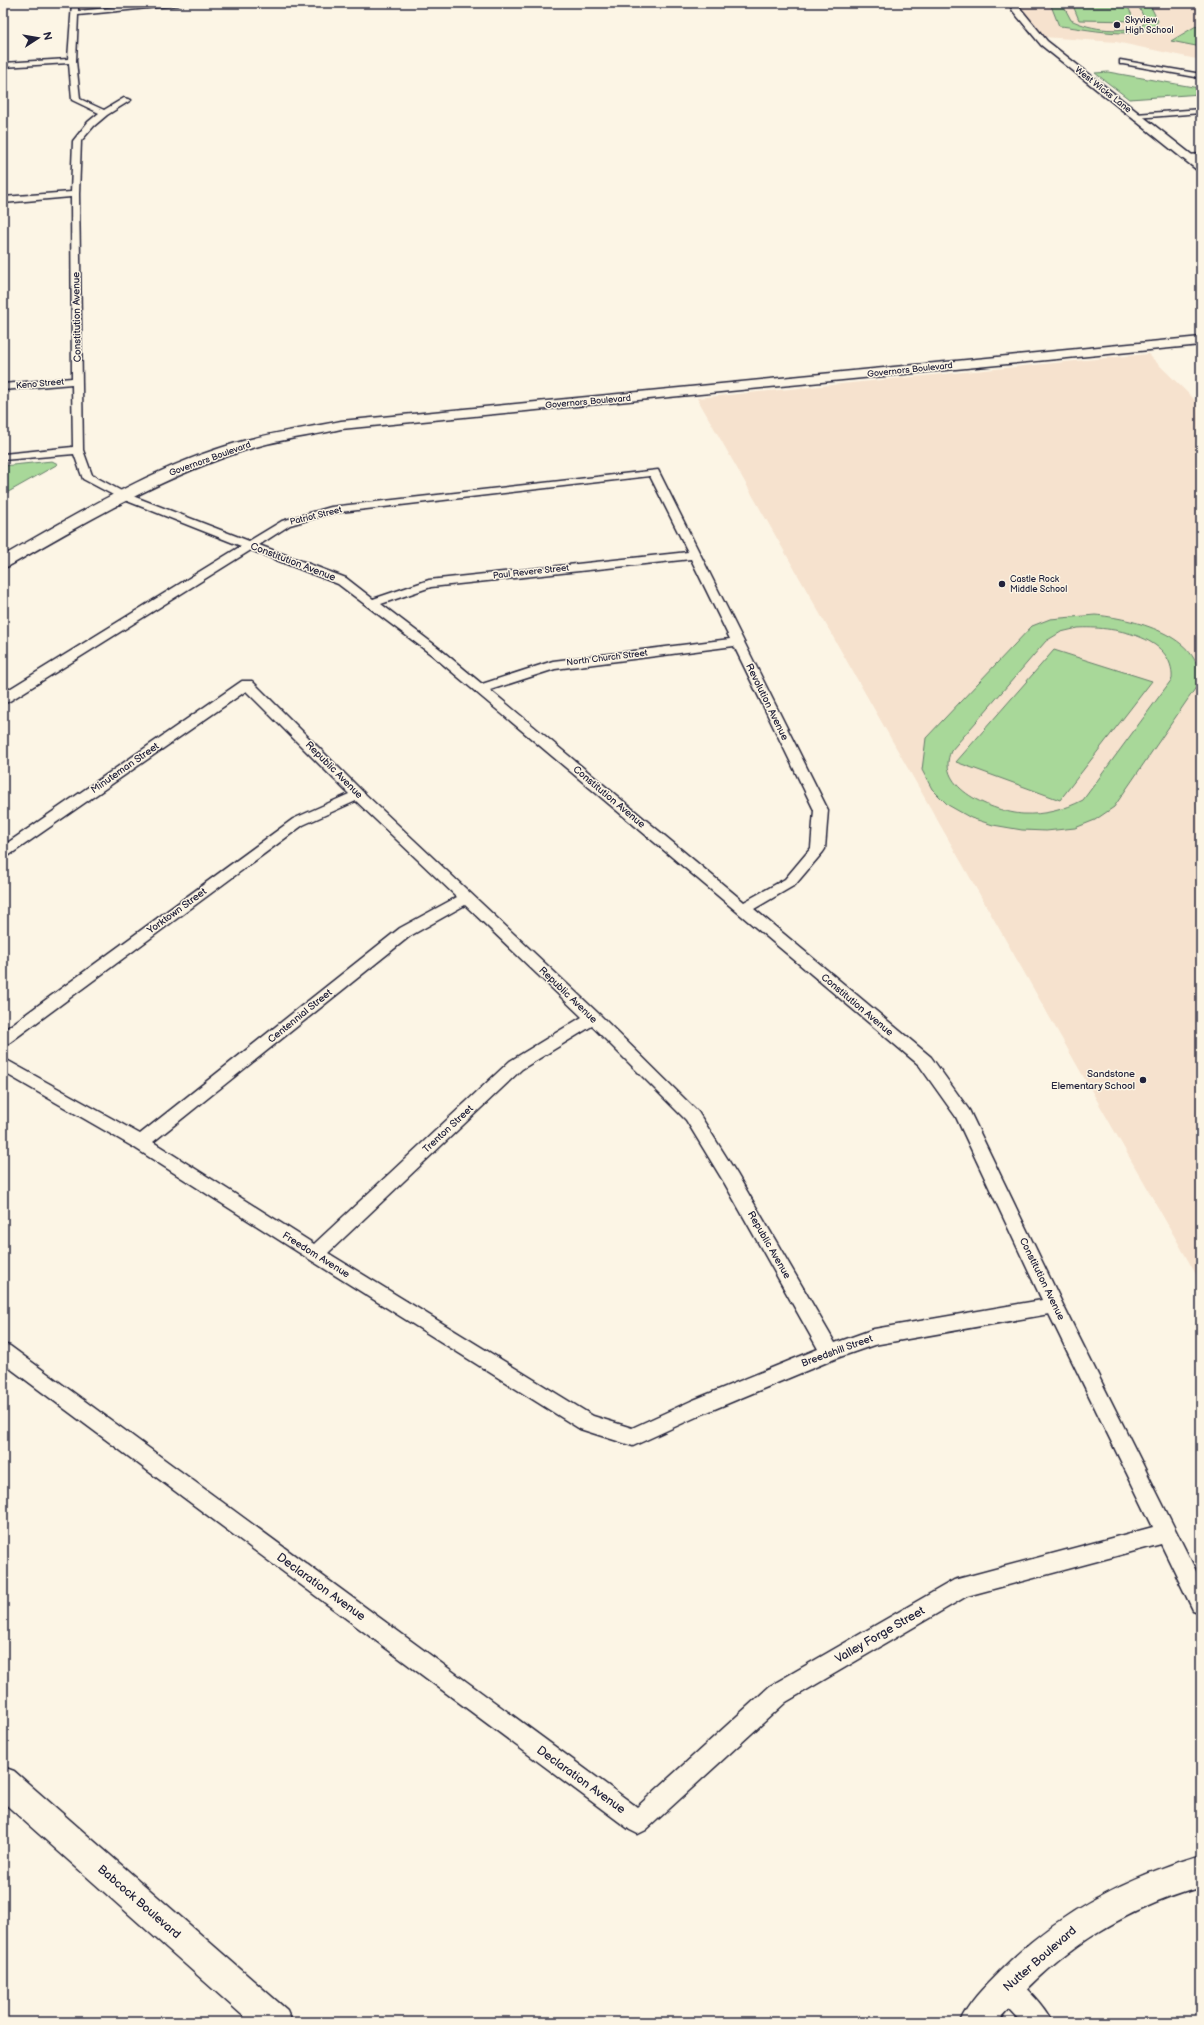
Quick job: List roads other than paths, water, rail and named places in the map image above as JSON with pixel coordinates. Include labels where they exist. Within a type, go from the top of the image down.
[{"type":"main road","name":"West Wicks Lane","points":[[1014,3],[1016,10],[1044,43],[1201,168]]},
{"type":"main road","name":"Governors Boulevard","points":[[3,563],[121,495],[189,465],[249,444],[340,425],[1201,342]]},
{"type":"street","points":[[75,3],[72,61],[76,100],[104,113]]},
{"type":"street","points":[[75,13],[178,3]]},
{"type":"street","points":[[3,66],[72,61]]},
{"type":"street","points":[[1123,62],[1201,76]]},
{"type":"street","name":"Constitution Avenue","points":[[127,100],[104,113],[91,124],[77,141],[75,194],[78,450],[87,477],[121,495],[342,581],[436,652],[924,1061],[963,1114],[1054,1305],[1168,1533],[1201,1603]]},
{"type":"street","points":[[1136,116],[1201,111]]},
{"type":"street","points":[[1188,157],[1201,156]]},
{"type":"street","points":[[3,200],[75,194]]},
{"type":"street","name":"Keno Street","points":[[3,387],[77,381]]},
{"type":"street","points":[[3,457],[78,450]]},
{"type":"street","name":"Patriot Street","points":[[3,699],[286,523],[331,510],[654,472]]},
{"type":"street","name":"Revolution Avenue","points":[[654,472],[693,555],[738,642],[820,810],[818,849],[790,882],[743,909]]},
{"type":"street","name":"Paul Revere Street","points":[[373,603],[429,584],[693,555]]},
{"type":"street","name":"North Church Street","points":[[480,689],[553,665],[738,642]]},
{"type":"street","name":"Republic Avenue","points":[[247,684],[358,795],[592,1018],[692,1116],[731,1179],[830,1352]]},
{"type":"street","name":"Minuteman Street","points":[[3,853],[247,684]]},
{"type":"street","name":"Yorktown Street","points":[[3,1039],[298,822],[358,795]]},
{"type":"street","name":"Centennial Street","points":[[141,1143],[405,932],[467,898]]},
{"type":"street","name":"Trenton Street","points":[[315,1254],[516,1065],[592,1018]]},
{"type":"street","name":"Freedom Avenue","points":[[3,1064],[141,1143],[315,1254],[587,1423],[633,1437]]},
{"type":"street","name":"Breedshill Street","points":[[633,1437],[698,1407],[830,1352],[874,1337],[1054,1305]]},
{"type":"street","name":"Declaration Avenue","points":[[3,1352],[638,1822]]},
{"type":"street","name":"Valley Forge Street","points":[[638,1822],[778,1694],[962,1587],[1168,1533]]},
{"type":"street","name":"Babcock Boulevard","points":[[3,1782],[275,2022]]},
{"type":"street","name":"Nutter Boulevard","points":[[977,2022],[1006,1986],[1065,1934],[1098,1912],[1132,1896],[1188,1874],[1201,1871]]},
{"type":"street","points":[[1006,1986],[1039,2022]]},
{"type":"place","name":"Skyview High School","points":[[1117,25]]},
{"type":"place","name":"Castle Rock Middle School","points":[[1002,584]]},
{"type":"place","name":"Sandstone Elementary School","points":[[1143,1080]]}]
